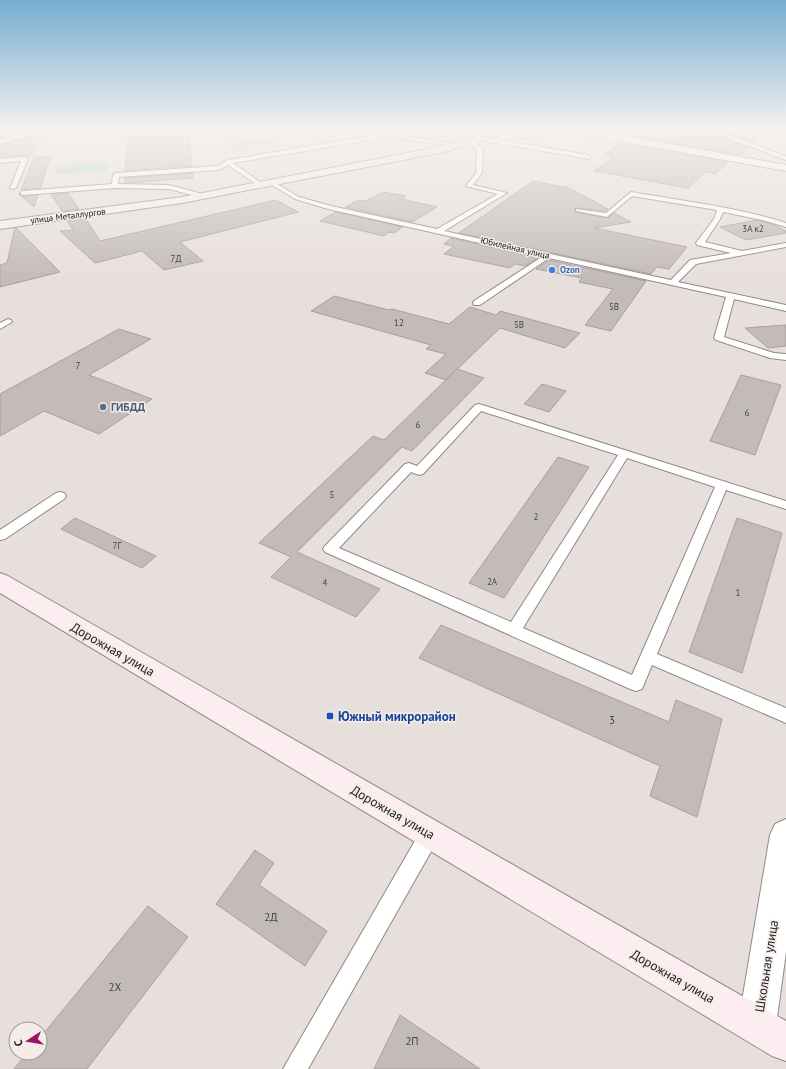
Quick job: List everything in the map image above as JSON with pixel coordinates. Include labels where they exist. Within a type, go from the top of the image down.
[{"type":"street","name":"улица Металлургов","points":[[0,225],[125,209],[204,196],[286,180]]},
{"type":"street","name":"Дорожная улица","points":[[0,582],[786,1042]]},
{"type":"street","name":"Школьная улица","points":[[757,1026],[786,835]]},
{"type":"lane","points":[[13,188],[16,180]]},
{"type":"lane","points":[[115,186],[116,180]]},
{"type":"lane","name":"Юбилейная улица","points":[[259,180],[297,198],[330,208],[786,308]]},
{"type":"lane","points":[[439,231],[504,193],[469,186],[474,180]]},
{"type":"lane","points":[[23,193],[115,186],[169,187],[204,196]]},
{"type":"lane","points":[[578,210],[607,215],[631,194],[721,209],[764,218],[786,225]]},
{"type":"lane","points":[[721,209],[717,219],[700,243],[742,253]]},
{"type":"lane","points":[[673,283],[693,262],[786,244]]},
{"type":"lane","points":[[477,303],[548,256]]},
{"type":"lane","points":[[731,296],[719,338],[773,356],[786,357]]},
{"type":"lane","points":[[722,485],[636,684],[330,549],[409,467],[419,471],[479,407],[786,505]]},
{"type":"lane","points":[[514,630],[624,454]]},
{"type":"lane","points":[[0,536],[60,496]]},
{"type":"lane","points":[[648,657],[786,716]]},
{"type":"lane","points":[[295,1069],[430,834]]},
{"type":"building","points":[[25,180],[43,180],[40,188],[21,190]]},
{"type":"building","points":[[125,180],[167,180],[124,183]]},
{"type":"building","points":[[643,180],[697,180],[688,188]]},
{"type":"building","points":[[533,181],[569,188],[608,209],[606,211],[576,208],[574,209],[576,212],[607,218],[614,213],[631,222],[594,228],[687,247],[669,269],[657,267],[651,274],[459,233]]},
{"type":"building","points":[[383,192],[406,196],[401,199],[437,207],[412,222],[345,207],[359,200],[366,201]]},
{"type":"building","points":[[68,193],[79,209],[62,211],[51,194]]},
{"type":"building","points":[[19,194],[23,196],[38,195],[34,207]]},
{"type":"building","points":[[276,200],[298,212],[180,242],[203,261],[164,270],[142,251],[95,263],[60,231],[73,230],[67,221],[85,218],[100,241]]},
{"type":"building","points":[[336,212],[403,227],[394,233],[389,232],[384,236],[320,221]]},
{"type":"building","points":[[757,220],[772,224],[786,231],[786,233],[746,240],[720,227]]},
{"type":"building","points":[[15,228],[60,272],[0,287],[0,265],[7,263]]},
{"type":"building","points":[[451,238],[538,258],[525,266],[515,264],[510,268],[444,254],[454,246],[444,244]]},
{"type":"building","points":[[549,260],[646,281],[611,331],[585,325],[613,289],[579,282],[582,278],[536,269]]},
{"type":"building","points":[[334,296],[449,324],[470,307],[496,315],[500,311],[580,333],[565,348],[500,328],[446,380],[425,373],[446,354],[426,349],[431,345],[311,311]]},
{"type":"building","points":[[786,325],[786,346],[768,348],[745,328]]},
{"type":"building","points":[[119,329],[151,339],[89,375],[152,399],[99,434],[44,411],[0,436],[0,394]]},
{"type":"building","points":[[457,369],[484,378],[412,451],[402,447],[297,552],[380,589],[356,617],[271,577],[291,557],[259,543],[373,436],[384,440]]},
{"type":"building","points":[[741,375],[781,385],[755,455],[710,441]]},
{"type":"building","points":[[542,384],[566,391],[549,412],[524,404]]},
{"type":"building","points":[[558,457],[589,467],[504,598],[469,583]]},
{"type":"building","points":[[75,518],[156,556],[142,568],[61,529]]},
{"type":"building","points":[[737,518],[782,533],[742,673],[689,652]]},
{"type":"building","points":[[441,625],[669,722],[676,700],[722,719],[697,817],[650,796],[660,766],[419,658]]},
{"type":"building","points":[[255,850],[274,863],[259,885],[327,931],[305,966],[216,904]]},
{"type":"building","points":[[148,906],[188,937],[87,1069],[14,1069],[20,1061],[48,1061],[48,1028]]},
{"type":"building","points":[[400,1015],[480,1069],[374,1069]]},
{"type":"place","name":"Ozon","points":[[552,270]]},
{"type":"place","name":"ГИБДД","points":[[103,407]]},
{"type":"place","name":"Южный микрорайон","points":[[330,716]]}]
